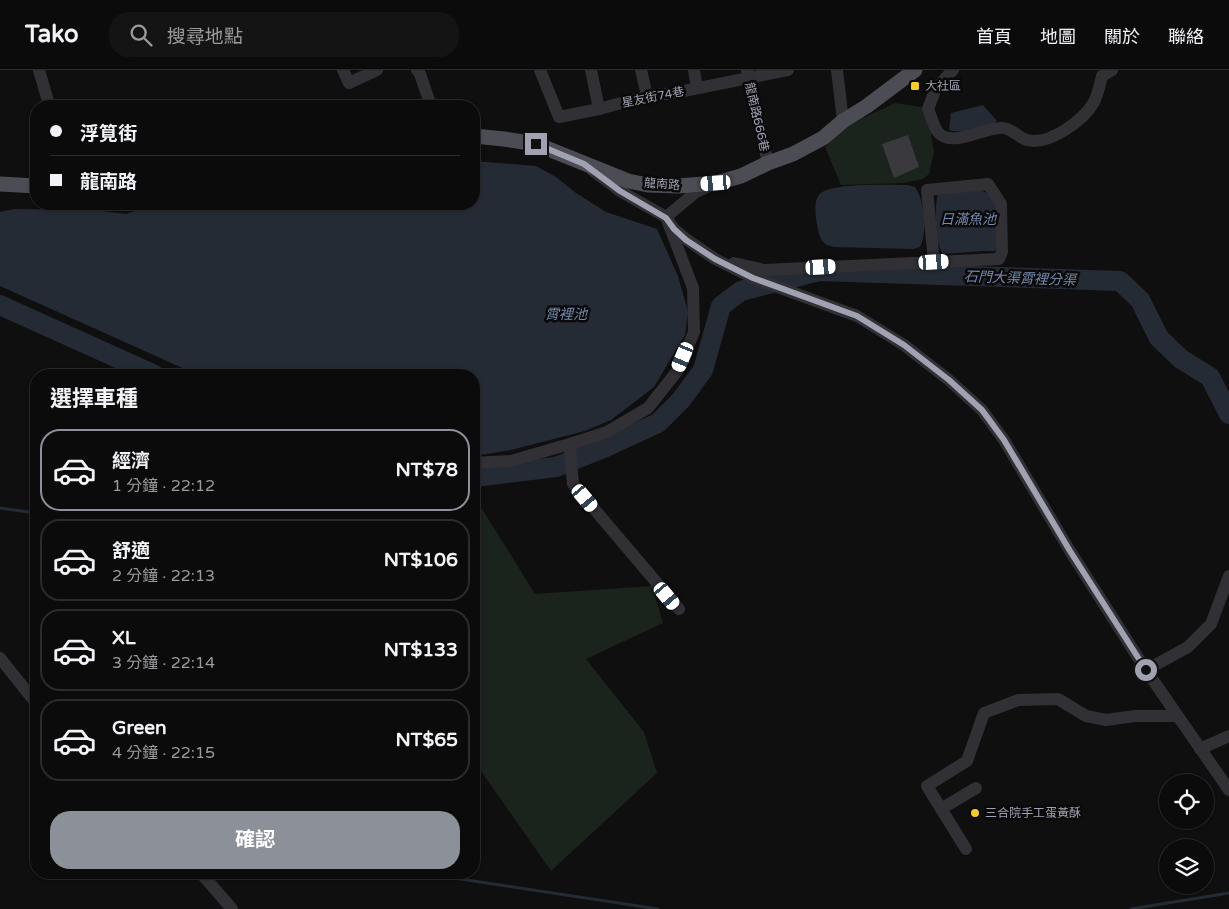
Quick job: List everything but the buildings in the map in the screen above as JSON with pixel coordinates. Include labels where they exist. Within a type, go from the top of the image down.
[{"type":"main road","name":"龍南路","points":[[480,136],[504,138],[536,144],[628,181],[648,185],[678,186],[716,183],[741,176],[793,154],[824,138],[843,120],[867,106],[916,70]]},
{"type":"main road","points":[[1,183],[30,185]]},
{"type":"street","points":[[39,70],[47,100]]},
{"type":"street","points":[[343,70],[349,82],[377,70]]},
{"type":"street","name":"星友街74巷","points":[[540,70],[559,117],[599,109],[647,96],[697,88],[748,75],[788,70]]},
{"type":"street","points":[[591,70],[599,109]]},
{"type":"street","points":[[641,70],[647,96]]},
{"type":"street","points":[[694,70],[697,88]]},
{"type":"street","points":[[836,70],[843,120]]},
{"type":"street","points":[[953,70],[936,88],[928,109],[938,132],[944,137],[959,138],[991,129],[1004,128],[1027,140],[1038,141],[1066,130],[1078,121],[1095,101],[1102,76],[1112,70]]},
{"type":"street","points":[[420,71],[429,100]]},
{"type":"street","name":"龍南路666巷","points":[[748,75],[768,163]]},
{"type":"street","points":[[584,164],[620,191],[666,218],[686,240],[715,259],[753,278],[857,316],[904,345],[949,380],[982,410],[1004,440],[1070,551],[1146,670],[1229,790]]},
{"type":"street","points":[[666,218],[696,192],[716,183]]},
{"type":"street","points":[[715,259],[764,270],[999,259],[1002,252],[1001,204],[988,184],[927,190],[934,262]]},
{"type":"street","points":[[480,463],[511,461],[571,447],[607,432],[648,408],[678,370],[694,332],[693,288],[666,218]]},
{"type":"street","points":[[571,447],[573,484],[679,609]]},
{"type":"street","points":[[1146,670],[1188,647],[1211,624],[1229,576]]},
{"type":"street","points":[[0,658],[30,695]]},
{"type":"street","points":[[966,849],[927,786],[967,761],[984,713],[1018,700],[1058,699],[1086,716],[1106,720],[1136,716],[1177,716]]},
{"type":"street","points":[[1200,749],[1229,736]]},
{"type":"street","points":[[941,809],[976,788]]},
{"type":"street","points":[[206,879],[232,909]]},
{"type":"shaded area","points":[[895,103],[927,108],[934,153],[929,174],[923,179],[903,183],[841,185],[825,147],[848,125]]},
{"type":"shaded area","points":[[480,506],[535,594],[652,586],[663,623],[586,659],[644,732],[657,773],[551,871],[480,770]]},
{"type":"water","points":[[983,105],[997,121],[974,130],[949,130],[951,113]]},
{"type":"water","name":"霄裡池","points":[[480,161],[536,166],[556,177],[576,193],[606,212],[657,229],[678,276],[688,312],[685,335],[654,387],[611,420],[585,431],[511,450],[480,455],[480,369],[185,369],[0,286],[0,212],[14,209],[95,210],[126,214],[137,210],[480,210]]},
{"type":"water","points":[[907,185],[915,187],[923,208],[925,225],[920,247],[913,249],[834,247],[827,245],[821,239],[816,221],[816,206],[817,198],[825,191],[846,186]]},
{"type":"water","name":"日滿魚池","points":[[974,187],[989,194],[997,203],[999,242],[995,251],[943,254],[938,242],[936,225],[938,194]]},
{"type":"waterway","name":"石門大渠霄裡分渠","points":[[480,476],[556,467],[658,423],[681,400],[703,370],[721,306],[741,291],[819,271],[1120,281],[1140,300],[1159,338],[1181,359],[1210,377],[1229,414]]},
{"type":"waterway","name":"石門大渠霄裡分渠","points":[[0,305],[142,369]]},
{"type":"waterway","points":[[0,508],[30,512]]},
{"type":"waterway","points":[[460,879],[658,909]]},
{"type":"waterway","points":[[1131,909],[1229,893]]},
{"type":"place","name":"大社區","points":[[915,86]]},
{"type":"place","name":"三合院手工蛋黃酥","points":[[975,813]]},
{"type":"route","points":[[536,144],[584,164],[620,191],[666,218],[686,240],[715,259],[753,278],[857,316],[904,345],[949,380],[982,410],[1004,440],[1070,551],[1146,670]]}]
